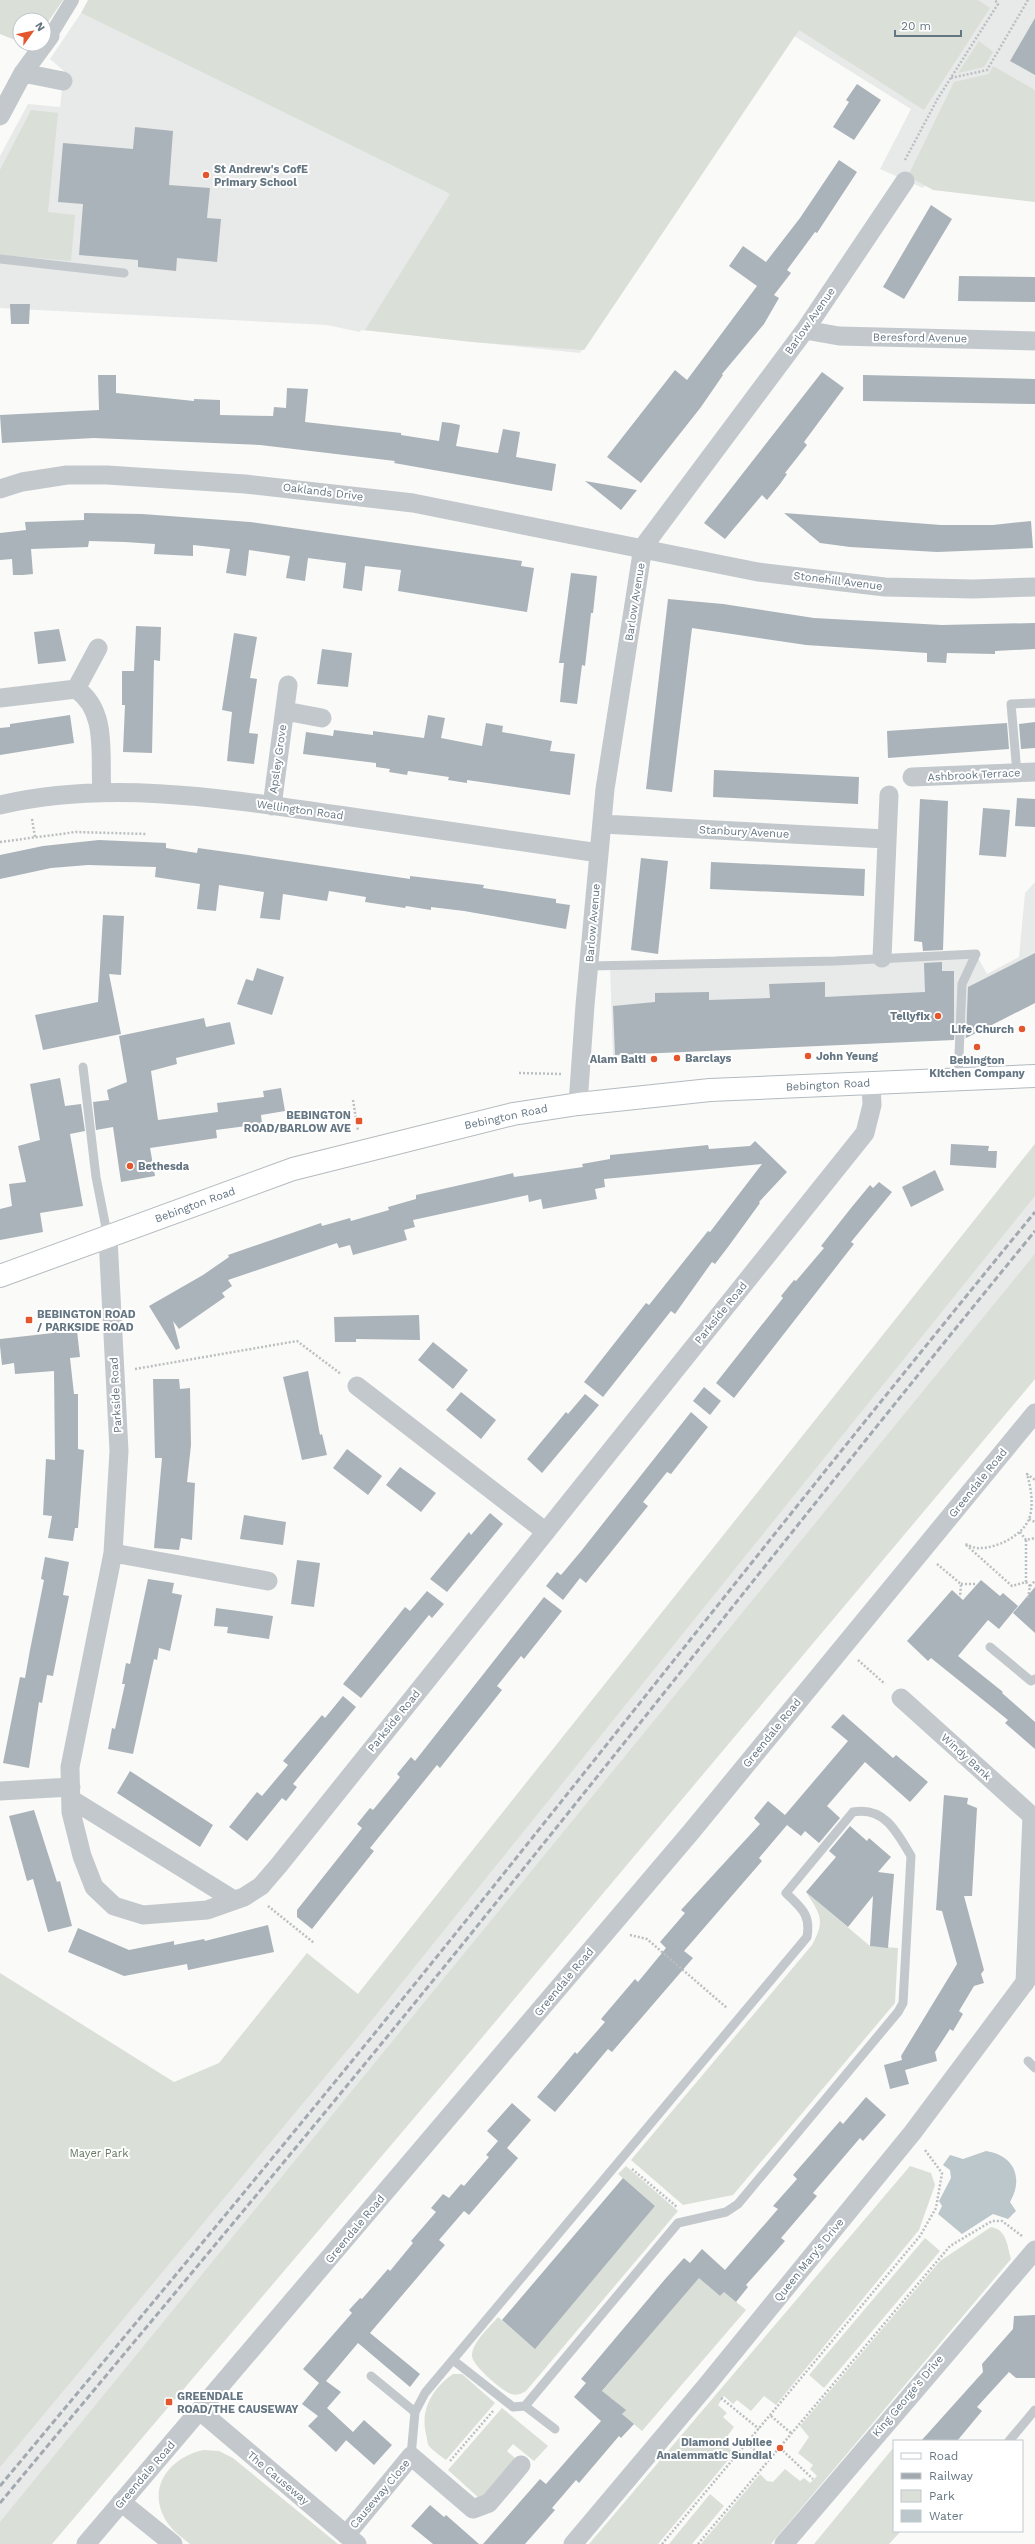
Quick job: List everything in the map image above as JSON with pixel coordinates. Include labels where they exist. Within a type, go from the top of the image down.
[{"type":"main road","name":"Bebington Road","points":[[0,1276],[108,1238],[293,1169],[362,1150],[514,1114],[578,1104],[710,1090],[1035,1076]]},
{"type":"street","points":[[52,33],[72,0]]},
{"type":"street","points":[[0,116],[23,73],[38,52]]},
{"type":"street","points":[[23,73],[63,81]]},
{"type":"street","name":"Barlow Avenue","points":[[578,1104],[605,789],[643,547],[805,330],[905,181]]},
{"type":"street","name":"Beresford Avenue","points":[[805,330],[839,336],[1035,341]]},
{"type":"street","name":"Oaklands Drive","points":[[0,489],[22,482],[67,475],[107,475],[245,484],[413,503],[643,547]]},
{"type":"street","name":"Stonehill Avenue","points":[[643,547],[758,572],[885,587],[973,589],[1035,587]]},
{"type":"street","points":[[76,689],[98,648]]},
{"type":"street","name":"Apsley Grove","points":[[272,806],[288,685]]},
{"type":"street","points":[[0,698],[76,689],[85,695],[98,719],[102,792]]},
{"type":"street","name":"Apsley Grove","points":[[285,712],[322,718]]},
{"type":"street","name":"Ashbrook Terrace","points":[[912,778],[1026,772]]},
{"type":"street","name":"Wellington Road","points":[[0,805],[102,792],[149,793],[272,806],[600,853]]},
{"type":"street","points":[[882,958],[889,795]]},
{"type":"street","name":"Stanbury Avenue","points":[[602,824],[886,839]]},
{"type":"street","name":"Parkside Road","points":[[108,1238],[119,1451],[113,1553],[70,1767],[71,1812],[82,1856],[94,1887],[114,1906],[143,1915],[207,1910],[242,1897],[261,1886],[279,1865],[865,1133],[872,1105],[871,1083]]},
{"type":"street","points":[[357,1386],[546,1532]]},
{"type":"street","name":"Greendale Road","points":[[86,2544],[614,1923],[1035,1413]]},
{"type":"street","points":[[113,1553],[268,1581]]},
{"type":"street","name":"Windy Bank","points":[[901,1698],[1034,1815],[1030,1976]]},
{"type":"street","points":[[0,1791],[71,1793],[242,1897]]},
{"type":"street","name":"Queen Mary's Drive","points":[[573,2544],[706,2386],[913,2132],[1030,1976]]},
{"type":"street","name":"King George's Drive","points":[[784,2544],[1030,2244]]},
{"type":"street","name":"The Causeway","points":[[200,2411],[351,2539]]},
{"type":"street","name":"Causeway Close","points":[[351,2539],[411,2456],[473,2509],[481,2508],[488,2504],[521,2465]]},
{"type":"street","points":[[121,2502],[173,2544]]},
{"type":"lane","points":[[0,258],[124,273]]},
{"type":"lane","points":[[1026,772],[1011,704],[1035,702]]},
{"type":"lane","points":[[589,966],[976,954],[962,984],[958,1079]]},
{"type":"lane","points":[[83,1067],[96,1178],[108,1238]]},
{"type":"lane","points":[[990,1647],[1031,1681],[1035,1679]]},
{"type":"lane","points":[[411,2456],[415,2412],[425,2393],[807,1937],[810,1924],[802,1909],[786,1893],[853,1812],[865,1810],[882,1816],[900,1836],[911,1856],[903,2003],[891,2020],[738,2204],[726,2212],[693,2221],[678,2223],[525,2406]]},
{"type":"lane","points":[[1028,2061],[1035,2068]]},
{"type":"lane","points":[[453,2360],[502,2400],[513,2407],[525,2406],[555,2429]]},
{"type":"lane","points":[[371,2376],[415,2412]]},
{"type":"lane","points":[[1009,2440],[1035,2410]]},
{"type":"path","points":[[905,181],[897,176],[951,78],[998,4],[995,0]]},
{"type":"path","points":[[951,78],[987,70],[1028,0]]},
{"type":"path","points":[[0,842],[76,832],[146,834]]},
{"type":"path","points":[[519,1073],[580,1074]]},
{"type":"path","points":[[352,1100],[362,1150]]},
{"type":"path","points":[[115,1372],[297,1340],[357,1386]]},
{"type":"path","points":[[1026,1582],[1012,1586],[965,1544],[979,1549],[1003,1542],[1020,1532],[1029,1519],[1032,1491],[1027,1474],[1035,1480]]},
{"type":"path","points":[[1029,1519],[1035,1522]]},
{"type":"path","points":[[1020,1532],[1026,1540],[1026,1582],[1030,1586]]},
{"type":"path","points":[[1026,1540],[1035,1538]]},
{"type":"path","points":[[922,1551],[961,1584],[977,1584]]},
{"type":"path","points":[[1028,1598],[1030,1586],[1035,1580]]},
{"type":"path","points":[[960,1597],[961,1584]]},
{"type":"path","points":[[843,1647],[901,1698]]},
{"type":"path","points":[[242,1897],[314,1944]]},
{"type":"path","points":[[614,1923],[628,1934],[647,1939],[739,2018]]},
{"type":"path","points":[[662,2544],[771,2416],[920,2236],[936,2208],[942,2173],[913,2132]]},
{"type":"path","points":[[620,2160],[693,2221]]},
{"type":"path","points":[[698,2544],[950,2246],[992,2221],[1002,2221],[1030,2244]]},
{"type":"path","points":[[706,2386],[760,2429]]},
{"type":"path","points":[[436,2477],[502,2400]]},
{"type":"path","points":[[771,2416],[791,2433]]},
{"type":"path","points":[[747,2444],[769,2461]]},
{"type":"path","points":[[780,2448],[827,2492]]},
{"type":"shaded area","points":[[572,0],[1035,0],[1035,201],[924,186],[923,188],[880,169],[911,109],[786,31],[580,353],[361,330],[360,332],[327,325],[0,308],[0,156],[28,104],[60,107],[64,71],[50,59],[81,13],[448,193]]},
{"type":"shaded area","points":[[1035,882],[1035,1003],[964,1039],[637,1053],[613,1057],[610,966],[976,954],[987,974],[1019,957],[1025,893]]},
{"type":"shaded area","points":[[1035,1144],[1035,1374],[0,2544],[0,2430],[358,1994]]},
{"type":"green space","points":[[0,0],[63,0],[52,16],[52,12],[12,12],[12,39],[0,34]]},
{"type":"green space","points":[[88,0],[978,0],[990,8],[924,110],[799,30],[584,350],[472,342],[365,330],[450,194],[81,13]]},
{"type":"green space","points":[[979,41],[993,52],[984,67],[958,73]]},
{"type":"green space","points":[[993,66],[1035,90],[1035,202],[933,190],[908,176],[954,82],[989,74]]},
{"type":"green space","points":[[31,110],[58,113],[48,212],[75,215],[71,261],[0,255],[0,170]]},
{"type":"green space","name":"Mayer Park","points":[[1035,1144],[1035,1196],[359,2036],[0,2467],[0,1973],[174,2082],[219,2063],[307,1953],[358,1994]]},
{"type":"green space","points":[[1035,1254],[1035,1379],[443,2084],[52,2544],[0,2544],[0,2522]]},
{"type":"green space","points":[[806,1892],[870,1946],[898,1948],[895,2003],[733,2195],[683,2205],[631,2160],[812,1945],[819,1929],[820,1917]]},
{"type":"green space","points":[[626,2166],[678,2211],[526,2391],[517,2395],[507,2392],[488,2377],[473,2360],[472,2356],[475,2345],[498,2317],[535,2348],[655,2206],[618,2174]]},
{"type":"green space","points":[[910,2166],[931,2173],[935,2185],[919,2230],[776,2405],[764,2396],[751,2411],[737,2400],[733,2404],[724,2396],[718,2405],[727,2413],[723,2417],[734,2427],[723,2442],[734,2453],[658,2544],[589,2544]]},
{"type":"green space","points":[[991,2227],[1000,2231],[1006,2239],[1011,2259],[771,2544],[701,2544],[760,2474],[767,2481],[773,2482],[785,2469],[800,2481],[804,2478],[810,2483],[817,2476],[810,2469],[813,2465],[798,2453],[809,2437],[800,2426],[940,2261]]},
{"type":"green space","points":[[925,2238],[940,2251],[824,2388],[809,2375]]},
{"type":"green space","points":[[702,2274],[707,2285],[720,2296],[724,2292],[746,2310],[642,2431],[622,2414],[625,2410],[611,2398],[599,2395]]},
{"type":"green space","points":[[453,2374],[462,2374],[495,2403],[446,2460],[428,2445],[425,2416],[434,2393]]},
{"type":"green space","points":[[502,2408],[548,2446],[534,2461],[513,2444],[507,2451],[516,2459],[486,2495],[479,2498],[448,2470]]},
{"type":"green space","points":[[893,2448],[893,2532],[900,2532],[889,2544],[814,2544]]},
{"type":"green space","points":[[204,2450],[219,2451],[233,2458],[338,2544],[190,2544],[166,2521],[160,2505],[159,2493],[161,2483],[166,2473],[173,2465],[182,2458]]},
{"type":"green space","points":[[710,2494],[724,2506],[692,2544],[669,2544]]},
{"type":"water","points":[[986,2151],[996,2153],[1004,2157],[1014,2169],[1016,2184],[1010,2202],[1016,2211],[1008,2219],[993,2214],[962,2234],[938,2214],[942,2206],[939,2201],[951,2178],[950,2170],[943,2165],[950,2155],[963,2159]]},
{"type":"building","points":[[1035,18],[1035,75],[1010,61]]},
{"type":"building","points":[[857,84],[881,100],[854,140],[833,127],[849,102],[846,100]]},
{"type":"building","points":[[135,127],[173,131],[169,185],[210,188],[207,218],[221,219],[217,262],[177,258],[176,271],[138,267],[138,260],[79,255],[83,204],[58,202],[63,143],[133,149]]},
{"type":"building","points":[[839,160],[857,172],[817,233],[815,232],[787,270],[791,273],[774,295],[779,298],[764,324],[722,374],[723,375],[701,407],[641,483],[607,457],[675,370],[687,380],[757,286],[729,266],[743,246],[766,262],[800,218]]},
{"type":"building","points":[[931,205],[952,219],[904,299],[883,287]]},
{"type":"building","points":[[959,276],[1035,277],[1035,302],[958,301]]},
{"type":"building","points":[[10,304],[30,304],[29,324],[11,324]]},
{"type":"building","points":[[822,372],[844,388],[804,442],[807,445],[785,473],[787,474],[780,484],[767,500],[762,495],[725,539],[704,523]]},
{"type":"building","points":[[98,375],[116,375],[116,393],[194,401],[194,399],[220,400],[220,415],[273,416],[274,407],[286,408],[287,388],[308,389],[305,422],[401,433],[401,435],[439,441],[442,422],[451,423],[460,425],[456,446],[498,453],[503,429],[520,432],[516,457],[556,464],[552,491],[394,463],[395,461],[260,445],[94,438],[2,443],[0,415],[99,410]]},
{"type":"building","points":[[863,375],[1035,379],[1035,404],[863,401]]},
{"type":"building","points":[[585,481],[637,490],[621,510]]},
{"type":"building","points":[[84,513],[142,514],[250,522],[522,561],[521,566],[534,568],[527,612],[398,591],[401,570],[365,566],[362,591],[343,588],[346,563],[308,558],[305,581],[286,578],[290,556],[249,550],[246,576],[226,573],[230,549],[193,545],[193,556],[154,554],[155,544],[125,542],[89,541],[88,547],[31,549],[33,574],[23,575],[13,575],[12,559],[0,560],[0,533],[26,530],[25,522],[84,520]]},
{"type":"building","points":[[784,513],[941,525],[993,525],[1031,521],[1033,548],[937,552],[850,547],[820,543]]},
{"type":"building","points":[[571,573],[597,576],[585,666],[582,665],[577,704],[560,702],[564,663],[559,663]]},
{"type":"building","points":[[668,599],[723,604],[814,618],[942,625],[1035,623],[1035,649],[995,651],[995,654],[947,653],[946,663],[927,662],[927,653],[806,645],[692,628],[672,792],[646,789]]},
{"type":"building","points":[[136,626],[161,627],[160,661],[154,660],[152,753],[123,752],[125,705],[122,705],[122,671],[134,671]]},
{"type":"building","points":[[59,629],[66,661],[38,664],[34,632]]},
{"type":"building","points":[[234,633],[257,637],[250,678],[257,679],[249,733],[258,734],[254,764],[227,761],[232,712],[222,710]]},
{"type":"building","points":[[322,649],[352,653],[348,687],[317,684]]},
{"type":"building","points":[[70,715],[74,743],[0,755],[0,728],[10,727],[10,724]]},
{"type":"building","points":[[428,715],[445,718],[441,738],[482,746],[486,723],[503,726],[502,732],[552,741],[550,751],[575,754],[570,795],[467,780],[467,783],[448,780],[449,777],[408,771],[407,775],[389,772],[390,769],[376,767],[376,763],[303,754],[306,732],[333,736],[334,730],[373,735],[373,731],[424,738]]},
{"type":"building","points":[[1035,722],[1035,748],[1021,749],[1019,724]]},
{"type":"building","points":[[1007,723],[1009,749],[888,758],[887,731]]},
{"type":"building","points":[[714,770],[859,777],[858,804],[713,797]]},
{"type":"building","points":[[1017,798],[1035,799],[1035,827],[1015,826]]},
{"type":"building","points":[[920,799],[948,801],[943,950],[923,951],[922,942],[914,941]]},
{"type":"building","points":[[983,808],[1010,810],[1006,857],[979,855]]},
{"type":"building","points":[[99,840],[166,843],[166,848],[197,853],[198,848],[410,879],[410,876],[484,885],[483,888],[556,899],[556,903],[570,905],[566,929],[464,911],[431,907],[431,910],[406,906],[405,908],[365,902],[366,897],[329,891],[327,901],[283,894],[280,920],[260,918],[264,892],[219,885],[216,911],[197,909],[200,884],[155,877],[156,867],[88,865],[51,868],[0,879],[0,855],[43,846]]},
{"type":"building","points":[[641,858],[668,861],[658,954],[631,950]]},
{"type":"building","points":[[711,862],[865,869],[864,896],[710,889]]},
{"type":"building","points":[[103,915],[124,916],[121,975],[109,974],[121,1034],[43,1050],[35,1015],[98,1002]]},
{"type":"building","points":[[1035,953],[1035,1003],[966,1038],[968,987]]},
{"type":"building","points":[[942,962],[942,971],[954,971],[954,1040],[615,1055],[613,1006],[655,1002],[655,993],[709,992],[709,1000],[770,998],[769,984],[825,982],[825,997],[925,992],[924,963]]},
{"type":"building","points":[[257,968],[284,977],[272,1015],[237,1004],[246,979],[253,981]]},
{"type":"building","points":[[204,1018],[206,1027],[230,1022],[235,1044],[176,1058],[177,1064],[151,1071],[158,1120],[218,1112],[217,1103],[264,1097],[263,1091],[281,1088],[285,1111],[261,1115],[262,1124],[216,1130],[217,1138],[150,1148],[155,1176],[121,1182],[113,1127],[96,1130],[93,1102],[109,1100],[107,1090],[127,1082],[119,1036]]},
{"type":"building","points":[[60,1078],[65,1106],[81,1104],[85,1131],[70,1134],[83,1206],[40,1213],[43,1232],[0,1240],[0,1209],[12,1206],[9,1184],[26,1182],[18,1146],[40,1140],[30,1084]]},
{"type":"building","points":[[755,1141],[787,1172],[759,1202],[760,1203],[728,1247],[715,1264],[712,1262],[675,1314],[671,1311],[603,1397],[584,1382],[646,1303],[649,1305],[708,1231],[710,1232],[762,1164],[604,1179],[605,1187],[595,1189],[597,1199],[543,1209],[541,1199],[529,1202],[528,1195],[413,1220],[415,1227],[404,1230],[407,1240],[353,1255],[350,1245],[339,1248],[337,1243],[228,1280],[232,1286],[222,1293],[225,1297],[179,1329],[173,1321],[180,1348],[176,1350],[149,1306],[203,1275],[229,1257],[228,1255],[321,1223],[322,1226],[350,1218],[351,1221],[389,1210],[388,1207],[416,1199],[416,1195],[513,1173],[514,1177],[583,1167],[582,1164],[610,1159],[610,1155],[708,1145],[709,1149],[750,1146]]},
{"type":"building","points":[[951,1144],[989,1146],[988,1151],[997,1151],[996,1168],[950,1165]]},
{"type":"building","points":[[935,1170],[944,1190],[911,1207],[902,1187]]},
{"type":"building","points":[[879,1182],[892,1192],[851,1242],[854,1244],[734,1398],[716,1383],[783,1298],[781,1296],[824,1248],[821,1246],[851,1208],[870,1185],[873,1188]]},
{"type":"building","points":[[419,1315],[420,1340],[356,1339],[356,1342],[335,1342],[334,1317]]},
{"type":"building","points":[[66,1321],[67,1332],[77,1331],[80,1357],[70,1358],[74,1394],[78,1394],[78,1449],[84,1450],[78,1528],[75,1528],[73,1541],[48,1538],[52,1516],[43,1515],[46,1459],[55,1460],[54,1371],[15,1374],[14,1363],[2,1365],[0,1346],[0,1339],[53,1333],[53,1322]]},
{"type":"building","points":[[433,1342],[468,1370],[453,1389],[418,1360]]},
{"type":"building","points":[[308,1371],[320,1435],[322,1434],[327,1455],[302,1460],[283,1377]]},
{"type":"building","points":[[153,1379],[179,1379],[180,1389],[190,1388],[191,1445],[187,1482],[195,1483],[192,1540],[181,1538],[179,1550],[154,1548],[162,1458],[155,1458]]},
{"type":"building","points":[[704,1387],[721,1401],[710,1415],[693,1401]]},
{"type":"building","points":[[461,1392],[496,1420],[481,1439],[446,1410]]},
{"type":"building","points":[[585,1394],[599,1405],[542,1473],[527,1459],[566,1412],[568,1414]]},
{"type":"building","points":[[691,1412],[708,1427],[671,1474],[667,1472],[643,1502],[648,1506],[586,1583],[580,1578],[563,1600],[546,1586],[557,1572],[561,1575],[582,1550]]},
{"type":"building","points":[[347,1449],[382,1476],[368,1495],[333,1468]]},
{"type":"building","points":[[400,1467],[436,1493],[421,1512],[386,1485]]},
{"type":"building","points":[[490,1513],[503,1524],[447,1592],[430,1579],[469,1532],[471,1535]]},
{"type":"building","points":[[244,1515],[286,1522],[283,1545],[240,1539]]},
{"type":"building","points":[[45,1557],[69,1562],[63,1595],[69,1596],[53,1676],[47,1675],[42,1703],[39,1702],[29,1768],[3,1763],[20,1677],[25,1678],[44,1580],[41,1579]]},
{"type":"building","points":[[297,1560],[320,1563],[314,1607],[291,1604]]},
{"type":"building","points":[[148,1579],[174,1583],[172,1593],[182,1595],[170,1651],[159,1648],[157,1660],[154,1659],[133,1754],[108,1749],[112,1728],[115,1729],[125,1684],[122,1684],[126,1663],[130,1664]]},
{"type":"building","points":[[981,1580],[1000,1596],[1003,1593],[1018,1606],[999,1629],[988,1620],[958,1656],[1003,1692],[1002,1693],[1035,1722],[1035,1749],[1005,1723],[1008,1720],[931,1658],[928,1661],[907,1641],[952,1590],[963,1600]]},
{"type":"building","points":[[1035,1587],[1035,1633],[1013,1613]]},
{"type":"building","points":[[427,1591],[444,1604],[432,1618],[429,1615],[361,1698],[343,1684],[405,1607],[410,1611]]},
{"type":"building","points":[[544,1597],[562,1611],[524,1659],[521,1656],[497,1686],[502,1690],[440,1768],[437,1765],[370,1848],[374,1851],[312,1929],[297,1917],[297,1910],[362,1828],[357,1824],[370,1808],[373,1810],[400,1777],[397,1774],[411,1757],[415,1761]]},
{"type":"building","points":[[216,1608],[273,1616],[269,1639],[227,1633],[228,1627],[214,1626]]},
{"type":"building","points":[[343,1696],[356,1707],[293,1784],[297,1787],[286,1801],[282,1798],[247,1841],[229,1827],[257,1792],[262,1796],[288,1765],[283,1761],[322,1715],[325,1718]]},
{"type":"building","points":[[843,1714],[893,1758],[896,1755],[928,1782],[910,1802],[865,1762],[827,1806],[840,1818],[819,1843],[805,1831],[801,1836],[787,1825],[759,1858],[762,1861],[684,1951],[693,1958],[612,2052],[608,2049],[555,2112],[537,2097],[575,2052],[577,2054],[605,2022],[601,2019],[635,1979],[638,1982],[666,1948],[660,1942],[685,1913],[681,1910],[760,1824],[754,1818],[768,1801],[785,1815],[848,1741],[831,1727]]},
{"type":"building","points":[[130,1771],[213,1825],[200,1847],[117,1793]]},
{"type":"building","points":[[944,1795],[968,1798],[967,1804],[977,1808],[972,1896],[964,1896],[984,1970],[981,1974],[984,1983],[974,1986],[959,2011],[963,2014],[953,2031],[950,2029],[935,2052],[937,2061],[905,2070],[909,2084],[890,2089],[884,2065],[902,2060],[901,2056],[957,1964],[942,1911],[936,1910]]},
{"type":"building","points":[[34,1810],[57,1882],[60,1881],[72,1926],[48,1932],[33,1879],[27,1881],[9,1816]]},
{"type":"building","points":[[850,1826],[867,1841],[869,1838],[891,1857],[878,1872],[894,1874],[888,1948],[870,1946],[873,1896],[848,1927],[806,1892],[836,1857],[829,1851]]},
{"type":"building","points":[[268,1925],[274,1952],[188,1970],[187,1964],[124,1976],[68,1952],[78,1928],[129,1950],[174,1941],[174,1945],[204,1939],[205,1941]]},
{"type":"building","points":[[866,2097],[886,2115],[863,2141],[860,2138],[813,2193],[817,2196],[781,2238],[785,2241],[746,2285],[748,2287],[736,2302],[724,2292],[720,2296],[699,2278],[602,2391],[626,2410],[622,2414],[634,2424],[621,2438],[619,2436],[579,2483],[576,2480],[552,2508],[555,2510],[525,2544],[483,2544],[540,2479],[546,2484],[601,2421],[574,2397],[586,2383],[581,2379],[666,2278],[684,2258],[690,2263],[702,2249],[725,2270],[778,2209],[773,2206],[797,2179],[793,2175],[840,2121],[843,2124]]},
{"type":"building","points":[[512,2103],[531,2120],[507,2148],[518,2158],[469,2215],[464,2211],[439,2240],[445,2245],[370,2333],[420,2374],[410,2387],[358,2343],[326,2381],[341,2392],[327,2408],[353,2432],[364,2420],[392,2445],[374,2465],[346,2440],[336,2452],[308,2426],[318,2416],[302,2404],[319,2383],[303,2369],[352,2313],[349,2310],[360,2298],[362,2299],[388,2269],[390,2271],[413,2243],[411,2241],[436,2212],[431,2208],[443,2194],[449,2198],[461,2184],[464,2186],[489,2157],[486,2155],[498,2141],[487,2131]]},
{"type":"building","points":[[623,2178],[655,2206],[535,2349],[502,2320]]},
{"type":"building","points":[[1035,2315],[1035,2378],[1016,2378],[1009,2372],[977,2407],[982,2411],[958,2440],[922,2440],[983,2372],[982,2364],[1013,2329],[1014,2316]]},
{"type":"building","points":[[430,2505],[444,2517],[446,2515],[479,2544],[433,2544],[411,2526]]},
{"type":"railway","points":[[0,2486],[248,2188],[432,1963],[831,1464],[1035,1212]]},
{"type":"railway","points":[[0,2503],[251,2202],[437,1975],[566,1816],[900,1397],[1035,1231]]},
{"type":"place","name":"St Andrew's CofE Primary School","points":[[206,175]]},
{"type":"place","name":"Tellyfix","points":[[938,1016]]},
{"type":"place","name":"Life Church","points":[[1022,1029]]},
{"type":"place","name":"Bebington Kitchen Company","points":[[977,1047]]},
{"type":"place","name":"John Yeung","points":[[808,1056]]},
{"type":"place","name":"Barclays","points":[[677,1058]]},
{"type":"place","name":"Alam Balti","points":[[654,1059]]},
{"type":"place","name":"BEBINGTON ROAD/BARLOW AVE","points":[[359,1121]]},
{"type":"place","name":"Bethesda","points":[[130,1166]]},
{"type":"place","name":"BEBINGTON ROAD / PARKSIDE ROAD","points":[[29,1320]]},
{"type":"place","name":"GREENDALE ROAD/THE CAUSEWAY","points":[[169,2402]]},
{"type":"place","name":"Diamond Jubilee Analemmatic Sundial","points":[[780,2448]]}]
